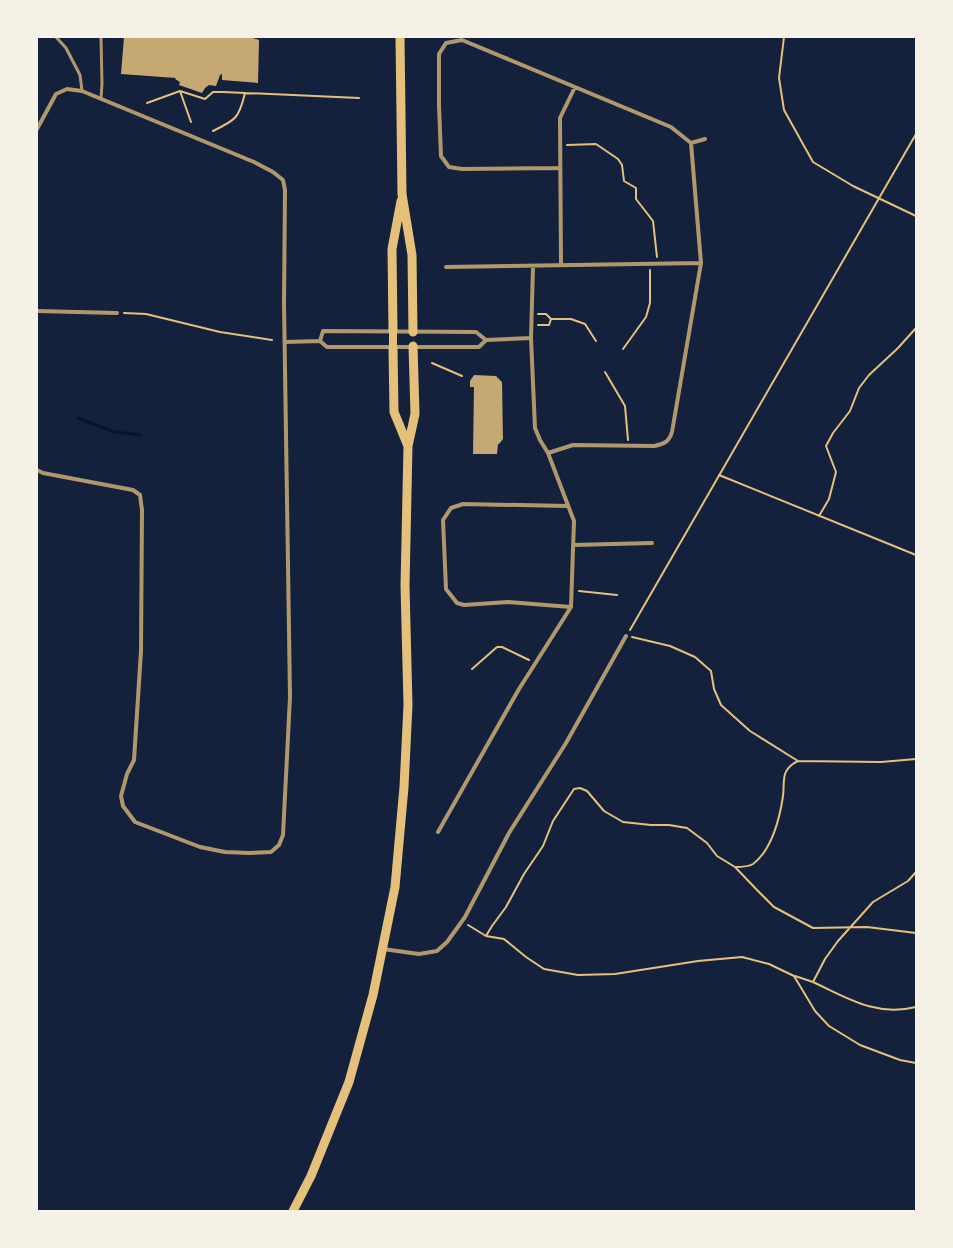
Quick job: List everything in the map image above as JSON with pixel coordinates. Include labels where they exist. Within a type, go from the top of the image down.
[{"type":"main road","points":[[293,1211],[311,1176],[349,1082],[373,995],[395,887],[404,787],[408,706],[405,586],[408,446],[415,414],[412,255],[402,194],[400,37]]},
{"type":"main road","points":[[402,194],[392,249],[394,412],[408,446]]},
{"type":"street","points":[[548,453],[573,445],[654,446],[664,444],[669,440],[672,432],[701,264],[692,143],[671,127],[462,40],[446,43],[439,54],[439,106],[441,156],[449,167],[462,169],[559,168]]},
{"type":"street","points":[[561,265],[559,168],[560,118],[575,87]]},
{"type":"street","points":[[37,129],[56,94],[67,89],[82,91],[254,162],[273,172],[283,180],[285,190],[290,697],[283,836],[279,845],[271,852],[225,852],[200,847],[135,822],[123,806],[121,796],[127,774],[134,760],[140,651],[142,510],[140,495],[134,490],[43,473],[37,470]]},
{"type":"street","points":[[692,143],[705,139]]},
{"type":"street","points":[[446,267],[701,264]]},
{"type":"street","points":[[438,832],[535,663],[571,607],[574,521],[548,453],[535,428],[531,338],[533,267]]},
{"type":"street","points":[[37,311],[117,313]]},
{"type":"street","points":[[320,341],[323,332],[393,331],[476,332],[486,340],[531,338]]},
{"type":"street","points":[[286,342],[320,341],[327,347],[393,348],[413,346],[479,348],[486,340]]},
{"type":"street","points":[[568,506],[463,504],[451,508],[443,520],[446,589],[457,603],[464,605],[508,602],[571,607]]},
{"type":"street","points":[[573,545],[652,543]]},
{"type":"street","points":[[383,949],[420,954],[437,951],[447,942],[462,922],[509,833],[566,743],[626,636]]},
{"type":"lane","points":[[56,37],[66,48],[80,75],[82,91]]},
{"type":"lane","points":[[100,98],[102,84],[101,37]]},
{"type":"path","points":[[784,37],[780,78],[784,110],[813,162],[853,186],[916,216]]},
{"type":"path","points":[[180,91],[191,122]]},
{"type":"path","points":[[147,103],[180,91],[206,99],[213,92],[359,98]]},
{"type":"path","points":[[212,131],[229,123],[238,116],[242,107],[245,93]]},
{"type":"path","points":[[916,134],[626,636],[670,646],[695,657],[711,671],[714,689],[721,704],[750,730],[798,761],[881,762],[916,759]]},
{"type":"path","points":[[559,146],[596,144],[618,159],[622,165],[624,181],[636,188],[636,199],[653,221],[658,264]]},
{"type":"path","points":[[623,349],[646,317],[650,303],[650,264]]},
{"type":"path","points":[[117,313],[146,314],[220,332],[272,340]]},
{"type":"path","points":[[532,313],[546,314],[551,319],[571,319],[585,324],[596,340]]},
{"type":"path","points":[[531,326],[549,325],[551,319]]},
{"type":"path","points":[[820,516],[829,499],[836,472],[826,446],[833,433],[850,411],[858,388],[916,328]]},
{"type":"path","points":[[432,363],[462,376]]},
{"type":"path","points":[[606,372],[625,406],[628,446]]},
{"type":"path","points":[[719,475],[916,555]]},
{"type":"path","points":[[572,591],[617,595]]},
{"type":"path","points":[[472,669],[497,648],[502,646],[535,663]]},
{"type":"path","points":[[735,867],[744,867],[753,864],[762,855],[768,845],[779,815],[785,774],[790,766],[798,761]]},
{"type":"path","points":[[486,936],[506,906],[524,874],[544,846],[552,821],[574,789],[580,788],[587,791],[604,811],[624,822],[669,825],[687,828],[707,843],[717,856],[735,867],[758,892],[774,906],[814,928],[867,927],[916,933]]},
{"type":"path","points":[[813,982],[825,959],[838,941],[873,902],[908,881],[916,872]]},
{"type":"path","points":[[462,922],[486,936],[504,939],[544,969],[578,974],[615,974],[698,961],[742,957],[769,964],[794,976],[813,982],[864,1006],[886,1010],[908,1009],[916,1006]]},
{"type":"path","points":[[794,976],[815,1011],[829,1026],[860,1045],[900,1060],[916,1063]]},
{"type":"building","points":[[124,37],[250,37],[259,40],[258,83],[222,80],[222,74],[220,75],[216,86],[209,85],[202,93],[179,85],[180,82],[175,79],[176,78],[121,74]]},
{"type":"building","points":[[474,375],[496,376],[502,382],[503,439],[498,444],[497,454],[473,454],[474,387],[470,387],[470,381]]},
{"type":"waterway","points":[[78,418],[114,432],[141,435]]}]
